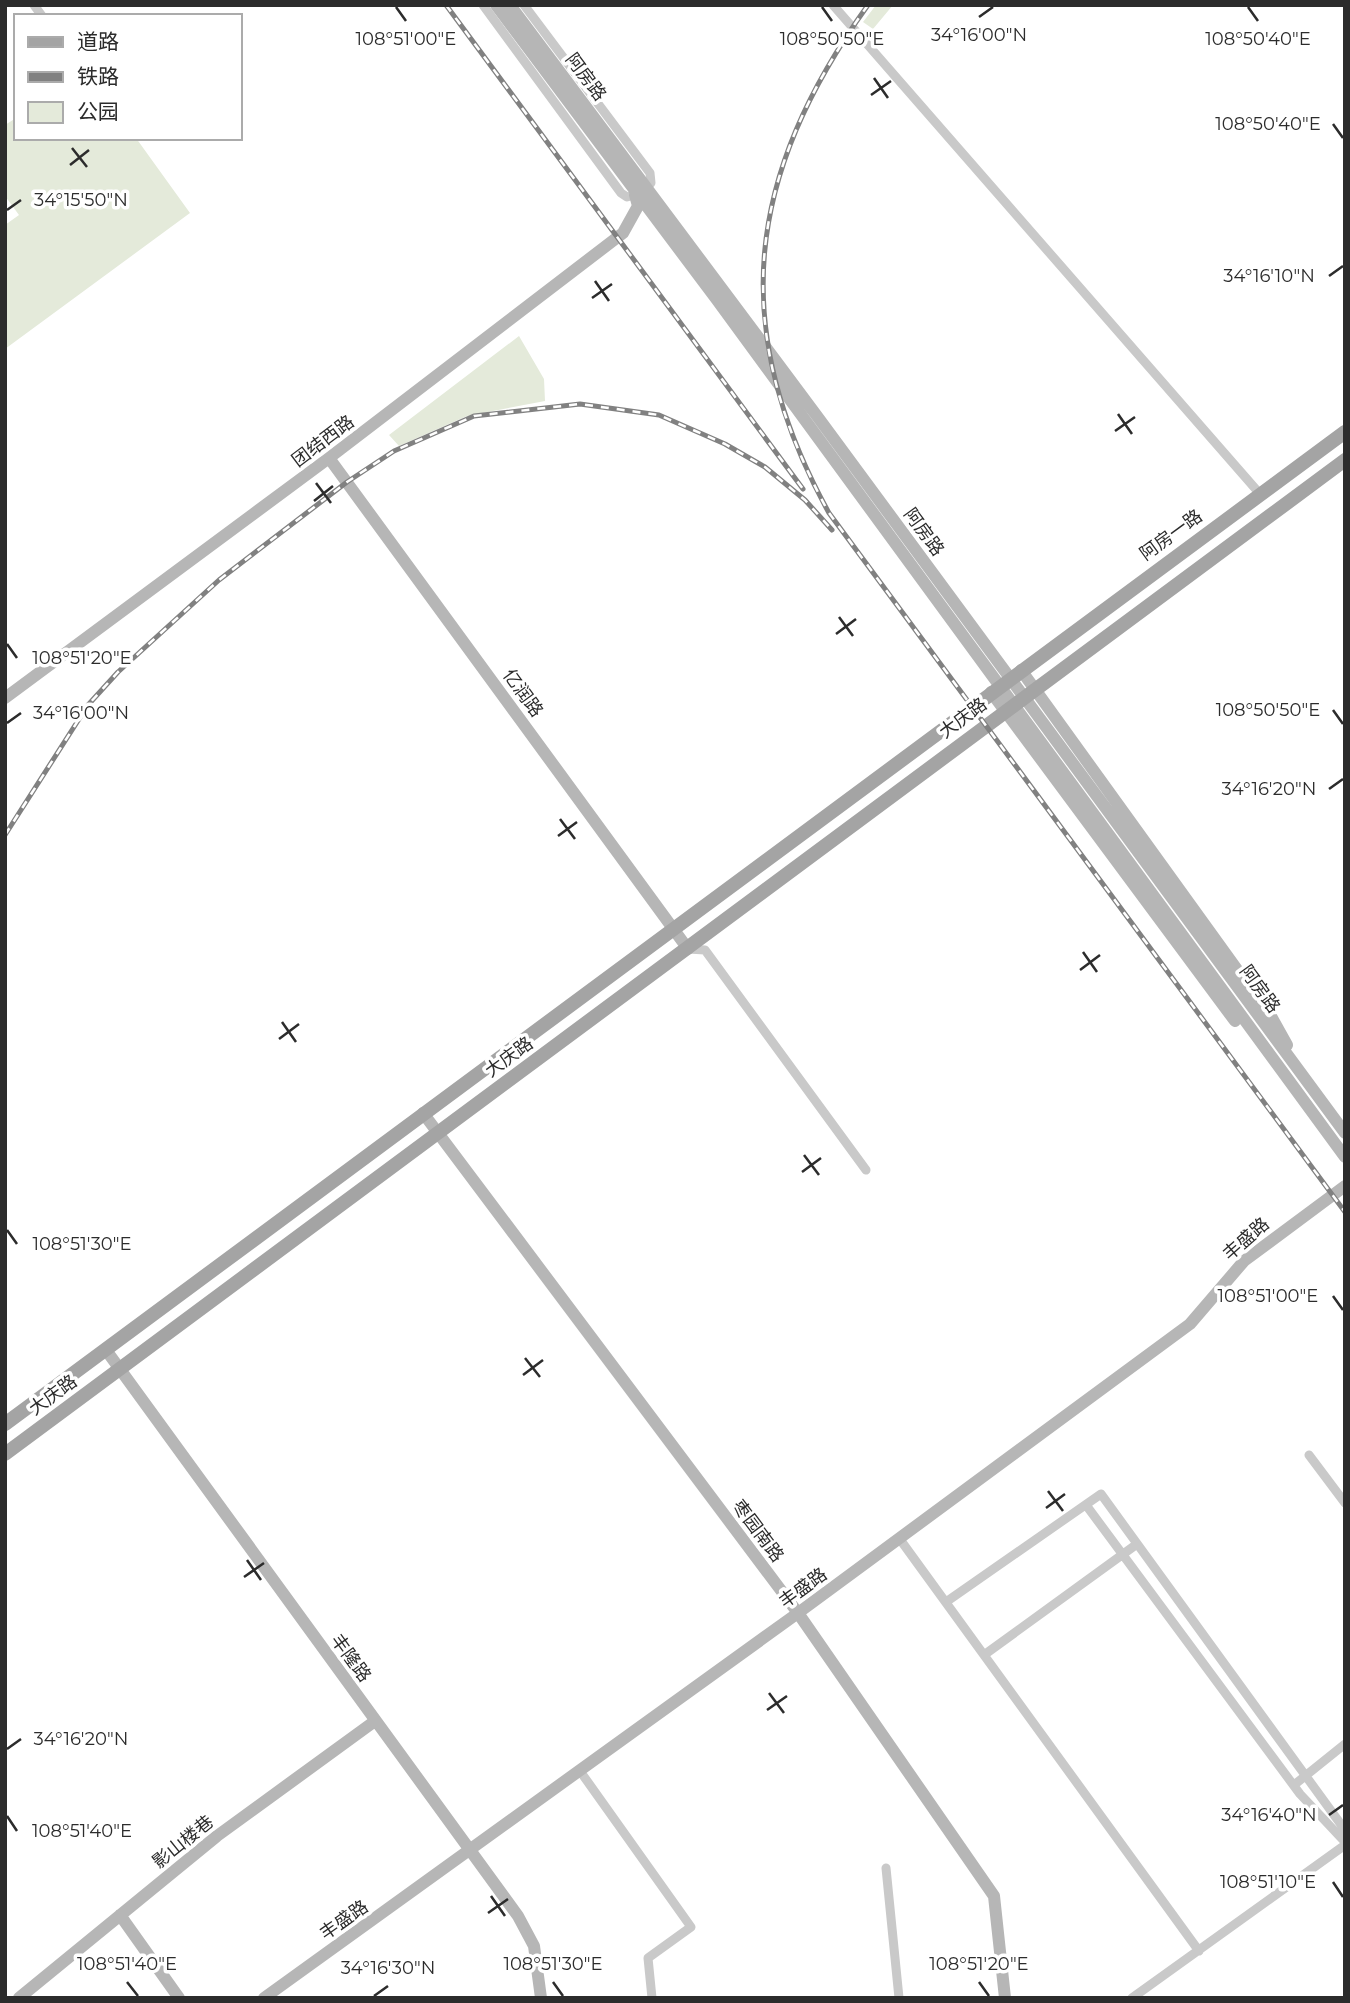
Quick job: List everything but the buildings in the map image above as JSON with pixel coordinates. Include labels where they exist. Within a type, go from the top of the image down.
[{"type":"main road","name":"阿房一路","points":[[1021,670],[1340,435]]},
{"type":"main road","points":[[1340,435],[1345,452]]},
{"type":"main road","points":[[1034,690],[1345,460]]},
{"type":"main road","name":"大庆路","points":[[5,1424],[1021,670]]},
{"type":"main road","name":"大庆路","points":[[5,1454],[1034,690]]},
{"type":"street","points":[[483,5],[621,193],[627,197],[642,193],[651,183],[650,173],[524,5]]},
{"type":"street","name":"阿房路","points":[[496,5],[1269,1042],[1307,1083],[1345,1133]]},
{"type":"street","name":"阿房路","points":[[510,5],[817,416],[1269,1042],[1284,1073]]},
{"type":"street","points":[[833,5],[1260,494]]},
{"type":"street","name":"团结西路","points":[[5,698],[330,458],[624,233],[638,206],[635,195]]},
{"type":"street","name":"亿润路","points":[[330,458],[688,949]]},
{"type":"street","name":"阿房路","points":[[1021,670],[1272,1018],[1307,1083]]},
{"type":"street","name":"阿房路","points":[[991,692],[1244,1032],[1284,1073],[1345,1157]]},
{"type":"street","points":[[688,949],[705,950],[866,1170]]},
{"type":"street","name":"枣园南路","points":[[423,1113],[798,1613],[994,1896],[1005,1998]]},
{"type":"street","name":"丰盛路","points":[[264,1998],[798,1613],[1190,1324],[1244,1261],[1345,1186]]},
{"type":"street","name":"丰隆路","points":[[106,1350],[528,1931],[534,1947],[541,1998]]},
{"type":"street","points":[[1309,1455],[1345,1503]]},
{"type":"street","points":[[946,1602],[1101,1494],[1345,1830]]},
{"type":"street","points":[[1086,1505],[1293,1785],[1345,1844],[1132,1998]]},
{"type":"street","points":[[899,1538],[1199,1951]]},
{"type":"street","points":[[984,1655],[1137,1544]]},
{"type":"street","points":[[1152,1595],[1167,1585]]},
{"type":"street","points":[[1186,1640],[1199,1630]]},
{"type":"street","points":[[1233,1704],[1246,1694]]},
{"type":"street","name":"影山楼巷","points":[[19,1998],[217,1836],[374,1721]]},
{"type":"street","points":[[1293,1785],[1345,1744]]},
{"type":"street","points":[[580,1771],[691,1927],[648,1958],[652,1998]]},
{"type":"street","points":[[886,1868],[899,1998]]},
{"type":"street","points":[[120,1915],[179,1998]]},
{"type":"green space","points":[[876,5],[893,5],[873,29],[863,22]]},
{"type":"green space","points":[[14,119],[14,140],[137,140],[190,213],[5,349],[5,225],[19,215],[5,196],[5,125]]},
{"type":"green space","points":[[519,336],[544,379],[545,401],[467,416],[399,446],[389,435]]},
{"type":"railway","points":[[446,5],[803,489]]},
{"type":"railway","points":[[868,5],[827,68],[796,130],[775,192],[764,253],[764,316],[775,379],[796,445],[829,513],[1345,1212]]},
{"type":"railway","points":[[5,835],[88,705],[118,672],[219,580],[347,482],[394,451],[474,416],[580,404],[659,415],[725,444],[765,467],[805,500],[832,530]]}]
